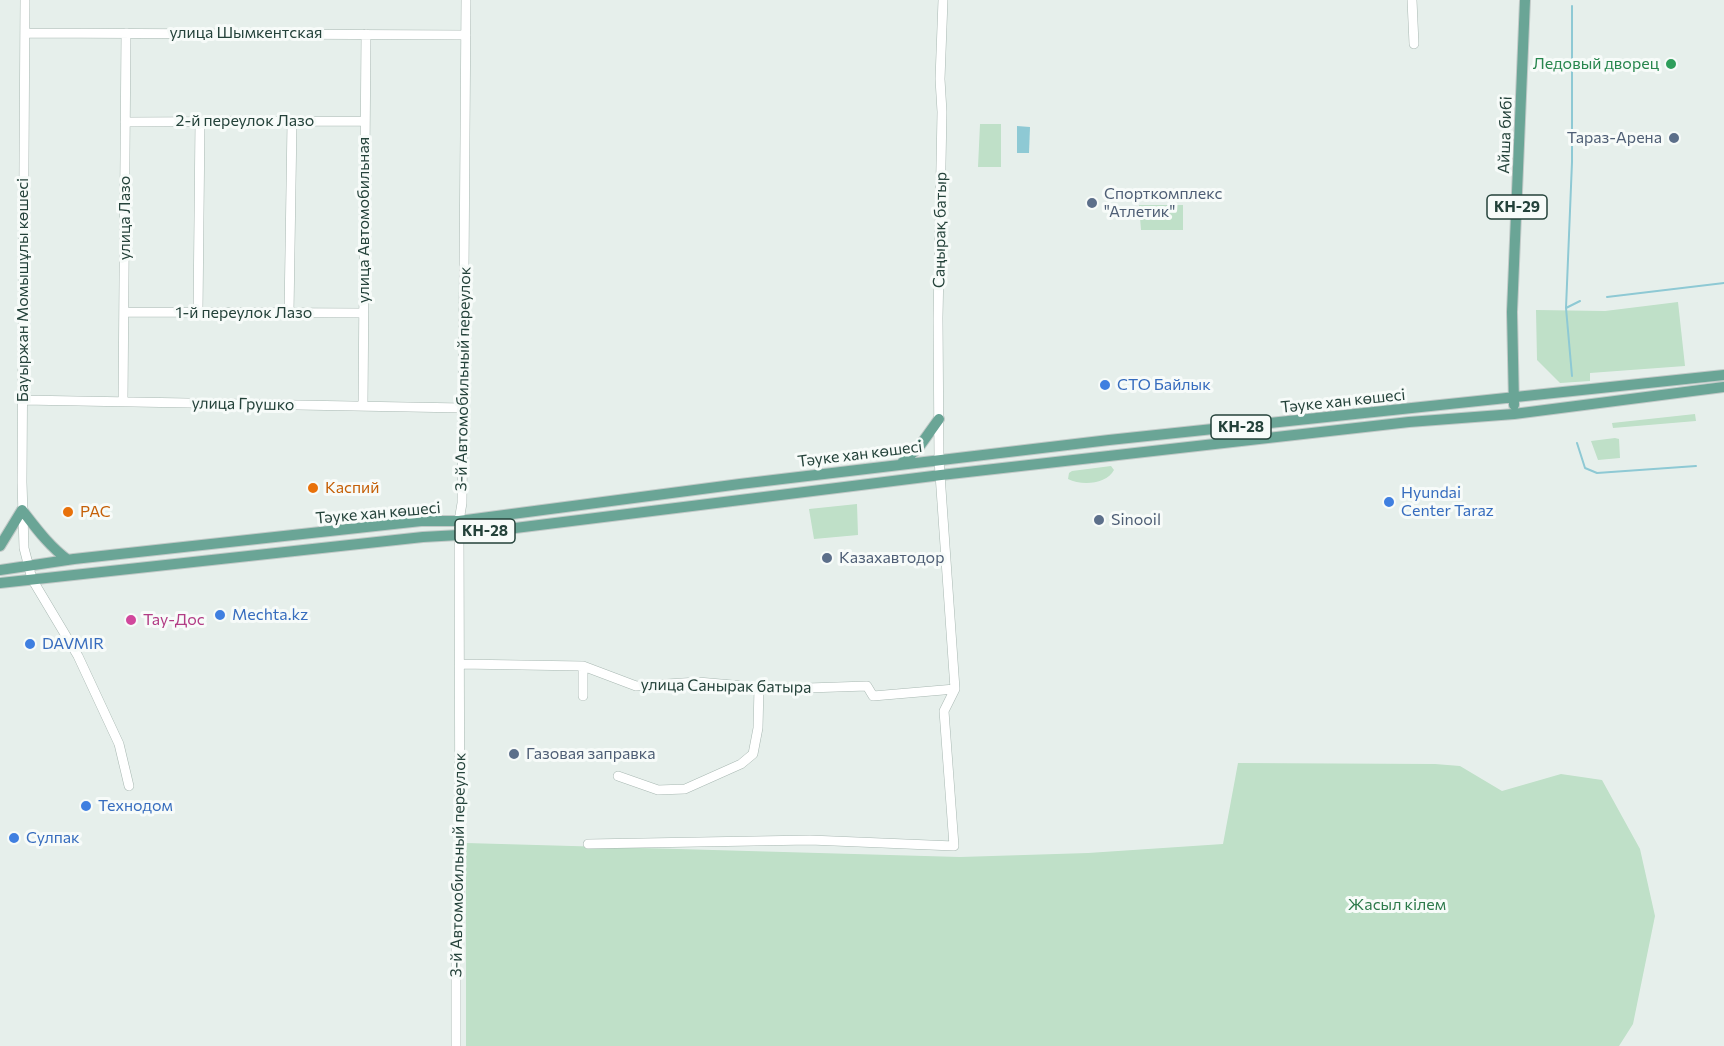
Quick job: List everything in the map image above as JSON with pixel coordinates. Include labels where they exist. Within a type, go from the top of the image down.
[{"type":"main road","name":"Айша бибі","points":[[1514,414],[1512,312],[1525,0]]},
{"type":"main road","name":"Тәуке хан көшесі","points":[[0,570],[68,560],[422,521],[459,521],[624,498],[1109,440],[1724,375]]},
{"type":"main road","name":"Тәуке хан көшесі","points":[[0,583],[459,535],[941,475],[1409,422],[1514,414],[1724,387]]},
{"type":"main road","points":[[900,465],[919,447],[939,419]]},
{"type":"main road","points":[[0,546],[22,510],[41,536],[57,553],[68,560]]},
{"type":"street","name":"Бауыржан Момышұлы көшесі","points":[[25,0],[22,510],[24,548],[32,579],[78,656],[119,744],[129,786]]},
{"type":"street","name":"3-й Автомобильный переулок","points":[[456,1046],[456,950],[460,906],[459,521],[462,503],[464,408],[466,0]]},
{"type":"street","name":"Саңырақ батыр","points":[[943,0],[940,79],[942,112],[938,318],[939,460],[955,689]]},
{"type":"street","points":[[1412,0],[1414,44]]},
{"type":"street","name":"улица Шымкентская","points":[[25,33],[466,35]]},
{"type":"street","name":"улица Лазо","points":[[123,402],[126,33]]},
{"type":"street","name":"улица Автомобильная","points":[[363,406],[366,34]]},
{"type":"street","points":[[198,312],[200,120]]},
{"type":"street","name":"2-й переулок Лазо","points":[[125,122],[365,121]]},
{"type":"street","points":[[289,313],[292,122]]},
{"type":"street","name":"1-й переулок Лазо","points":[[124,312],[363,313]]},
{"type":"street","name":"улица Грушко","points":[[23,400],[464,408]]},
{"type":"street","name":"улица Санырак батыра","points":[[460,664],[583,666],[636,686],[698,682],[759,687],[867,687],[873,696],[955,689]]},
{"type":"street","points":[[583,666],[583,696]]},
{"type":"street","points":[[618,777],[658,790],[685,789],[741,764],[753,754],[758,728],[759,687]]},
{"type":"street","points":[[588,844],[810,840],[954,846],[944,711],[955,689]]},
{"type":"green space","points":[[980,124],[1001,124],[1001,167],[978,167]]},
{"type":"green space","points":[[1139,205],[1183,205],[1183,230],[1141,230]]},
{"type":"green space","points":[[1678,302],[1685,366],[1590,373],[1590,381],[1560,383],[1537,360],[1536,310],[1605,311]]},
{"type":"green space","points":[[1695,414],[1696,421],[1613,428],[1612,423]]},
{"type":"green space","points":[[1619,439],[1620,458],[1598,460],[1591,441]]},
{"type":"green space","points":[[1111,466],[1114,470],[1111,475],[1100,481],[1080,483],[1068,479],[1072,471]]},
{"type":"green space","points":[[857,504],[858,535],[814,539],[809,509]]},
{"type":"green space","name":"Жасыл кілем","points":[[1238,763],[1460,766],[1502,791],[1561,774],[1602,780],[1640,849],[1655,916],[1633,1024],[1619,1046],[466,1046],[466,843],[960,857],[1088,853],[1223,844]]},
{"type":"water","points":[[1017,126],[1030,127],[1029,153],[1017,153]]},
{"type":"waterway","points":[[1566,308],[1572,162],[1572,6]]},
{"type":"waterway","points":[[1607,297],[1724,283]]},
{"type":"waterway","points":[[1572,376],[1566,308],[1580,301]]},
{"type":"waterway","points":[[1577,443],[1585,468],[1597,473],[1696,466]]},
{"type":"place","name":"Ледовый дворец","points":[[1671,64]]},
{"type":"place","name":"Тараз-Арена","points":[[1674,138]]},
{"type":"place","name":"Спорткомплекс \"Атлетик\"","points":[[1092,203]]},
{"type":"place","name":"СТО Байлык","points":[[1105,385]]},
{"type":"place","name":"Каспий","points":[[313,488]]},
{"type":"place","name":"Hyundai Center Taraz","points":[[1389,502]]},
{"type":"place","name":"РАС","points":[[68,512]]},
{"type":"place","name":"Sinooil","points":[[1099,520]]},
{"type":"place","name":"Казахавтодор","points":[[827,558]]},
{"type":"place","name":"Mechta.kz","points":[[220,615]]},
{"type":"place","name":"Тау-Дос","points":[[131,620]]},
{"type":"place","name":"DAVMIR","points":[[30,644]]},
{"type":"place","name":"Газовая заправка","points":[[514,754]]},
{"type":"place","name":"Технодом","points":[[86,806]]},
{"type":"place","name":"Сулпак","points":[[14,838]]}]
